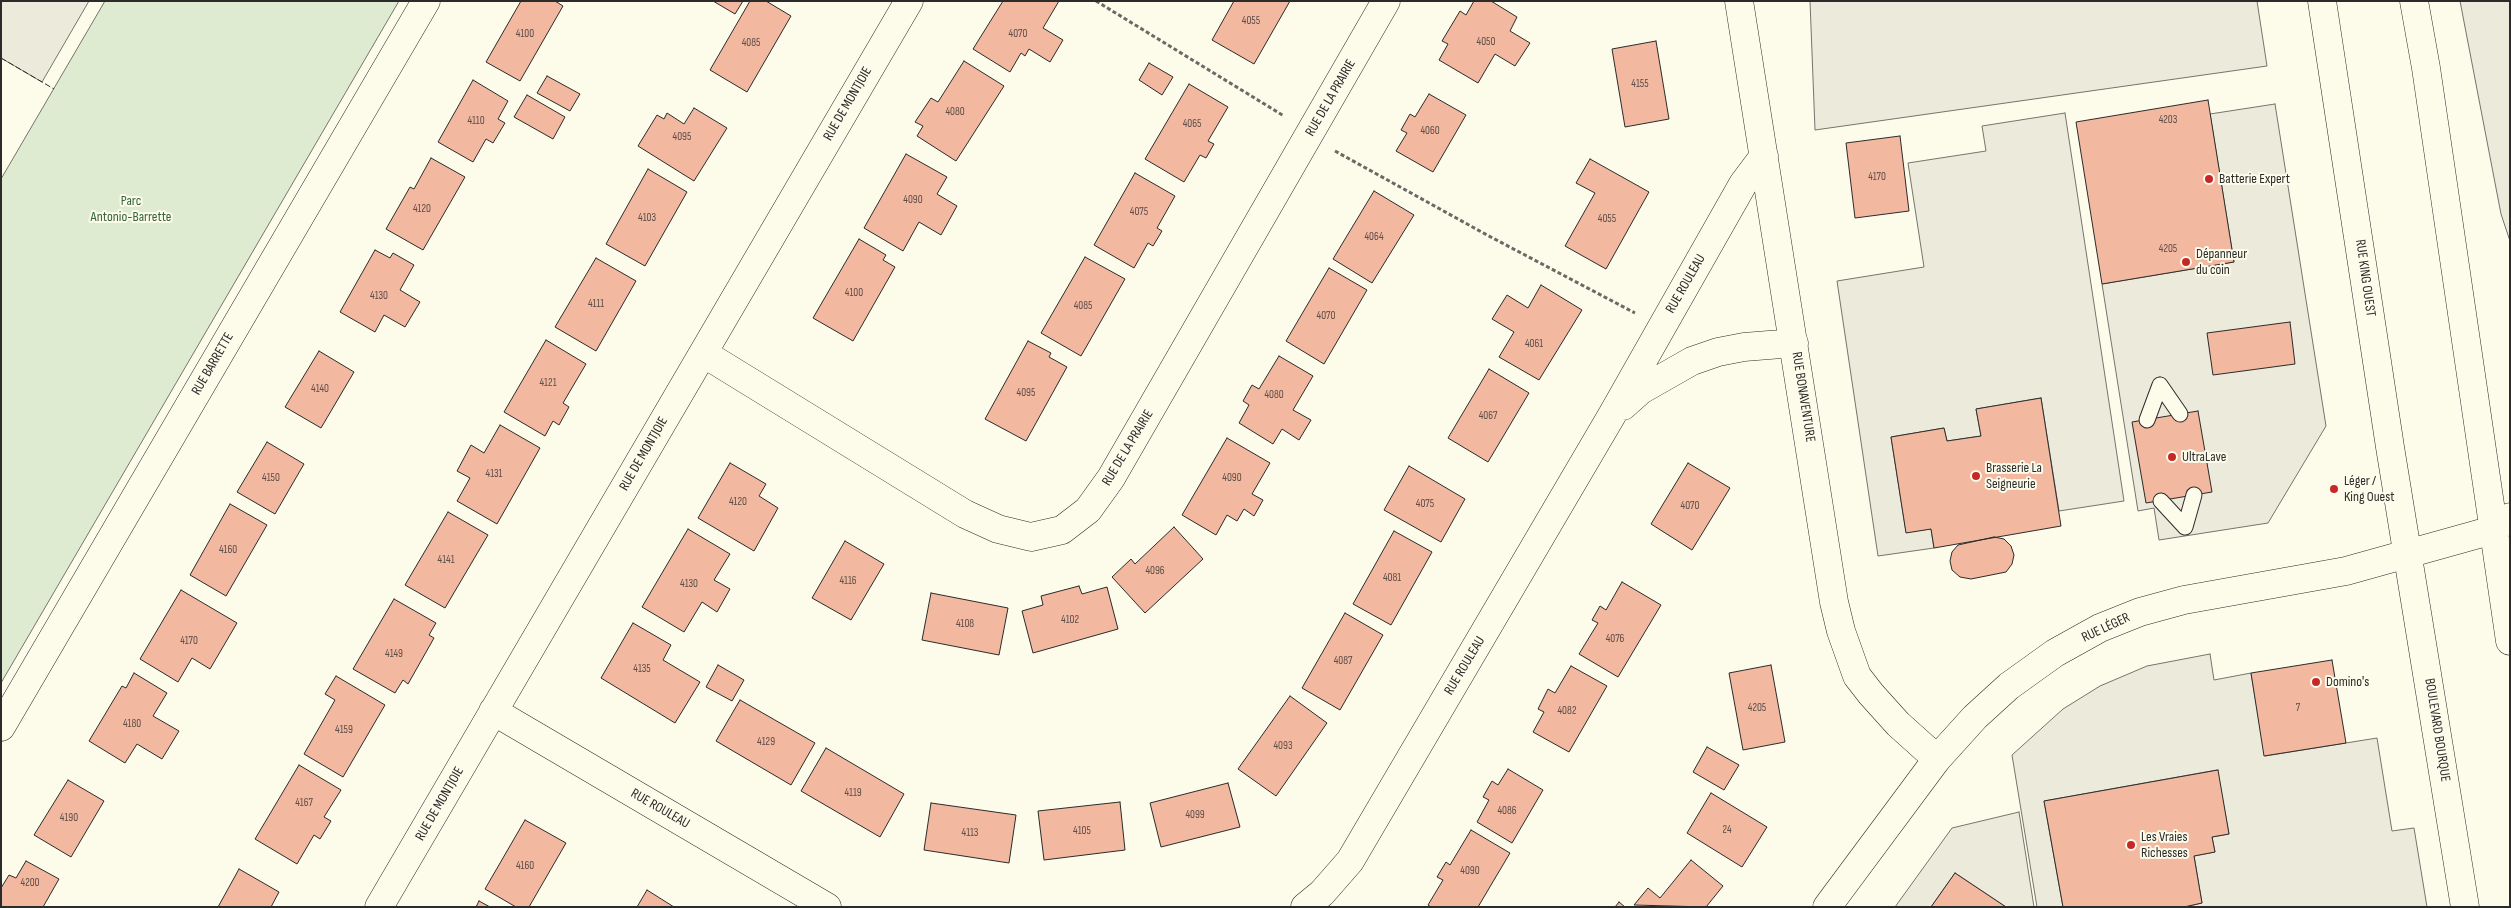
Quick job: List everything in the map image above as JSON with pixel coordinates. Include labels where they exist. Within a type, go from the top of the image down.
[{"type":"street","name":"RUE BARRETTE","points":[[1,727],[426,1]]},
{"type":"street","name":"RUE DE MONTJOIE","points":[[380,907],[909,1]]},
{"type":"street","name":"RUE DE LA PRAIRIE","points":[[703,353],[964,514],[998,529],[1031,537],[1062,530],[1088,510],[1111,478],[1386,1]]},
{"type":"street","name":"RUE BONAVENTURE","points":[[1738,1],[1834,602],[1848,654],[1857,676],[1898,724],[1937,759]]},
{"type":"street","name":"RUE KING OUEST","points":[[2322,1],[2408,554]]},
{"type":"street","points":[[2414,1],[2504,527],[2510,640]]},
{"type":"street","name":"RUE ROULEAU","points":[[1305,907],[1322,893],[1350,861],[1612,415],[1743,184],[1764,156]]},
{"type":"street","name":"RUE ROULEAU","points":[[1612,415],[1641,390],[1692,361],[1718,352],[1744,347],[1794,343]]},
{"type":"street","name":"RUE LÉGER","points":[[1827,907],[1937,759],[1975,718],[2009,686],[2055,653],[2103,626],[2140,612],[2184,600],[2346,571],[2504,527]]},
{"type":"street","name":"BOULEVARD BOURQUE","points":[[2408,554],[2465,907]]},
{"type":"street","name":"RUE ROULEAU","points":[[493,712],[826,907]]},
{"type":"lane","points":[[2147,420],[2160,385],[2180,414]]},
{"type":"lane","points":[[2161,501],[2185,527],[2194,495]]},
{"type":"path","points":[[1096,1],[1336,152],[1487,235],[1662,327]]},
{"type":"green space","name":"Parc Antonio-Barrette","points":[[105,1],[399,1],[1,683],[1,179]]},
{"type":"shaded area","points":[[1,1],[89,1],[42,82],[1,58]]},
{"type":"shaded area","points":[[1810,1],[2257,1],[2267,66],[1815,130]]},
{"type":"shaded area","points":[[2460,1],[2510,1],[2510,241],[2501,214]]},
{"type":"shaded area","points":[[2275,104],[2326,426],[2268,523],[2159,540],[2154,508],[2138,511],[2102,284],[2234,262],[2210,114]]},
{"type":"shaded area","points":[[2065,113],[2124,501],[2059,511],[2041,398],[1976,409],[1981,436],[1947,441],[1944,428],[1891,437],[1906,532],[1931,529],[1934,548],[1878,556],[1837,281],[1924,267],[1908,163],[1986,151],[1982,126]]},
{"type":"shaded area","points":[[2210,654],[2214,680],[2251,673],[2265,756],[2377,738],[2392,831],[2414,828],[2427,907],[2184,907],[2202,903],[2194,856],[2215,852],[2212,837],[2229,834],[2217,770],[2044,801],[2063,907],[2037,907],[2012,755],[2063,709],[2100,686],[2147,666]]},
{"type":"shaded area","points":[[2019,812],[2034,907],[2006,907],[1955,873],[1931,907],[1895,907],[1952,828]]},
{"type":"building","points":[[521,1],[555,1],[563,6],[520,81],[486,62]]},
{"type":"building","points":[[713,1],[743,1],[735,14]]},
{"type":"building","points":[[750,1],[766,1],[791,16],[747,92],[710,70]]},
{"type":"building","points":[[1003,1],[1059,1],[1043,28],[1063,40],[1050,62],[1029,49],[1025,56],[1021,53],[1010,72],[973,49]]},
{"type":"building","points":[[1234,1],[1290,1],[1254,64],[1212,40]]},
{"type":"building","points":[[1474,1],[1491,1],[1517,17],[1510,31],[1530,43],[1515,66],[1495,54],[1478,83],[1439,60],[1448,44],[1442,41],[1460,11],[1466,15]]},
{"type":"building","points":[[1656,41],[1669,119],[1625,127],[1612,49]]},
{"type":"building","points":[[964,61],[1004,86],[956,161],[917,136],[923,126],[915,122],[931,98],[938,102]]},
{"type":"building","points":[[1149,63],[1173,77],[1162,95],[1139,80]]},
{"type":"building","points":[[547,76],[580,94],[570,111],[537,93]]},
{"type":"building","points":[[473,80],[508,101],[498,119],[505,123],[493,143],[486,139],[473,162],[438,142]]},
{"type":"building","points":[[1189,84],[1228,107],[1208,141],[1214,144],[1206,158],[1200,155],[1184,182],[1145,159]]},
{"type":"building","points":[[1429,94],[1466,115],[1433,172],[1396,151],[1407,133],[1401,130],[1410,114],[1415,117]]},
{"type":"building","points":[[527,95],[565,117],[553,139],[514,117]]},
{"type":"building","points":[[2208,100],[2234,262],[2102,284],[2076,122]]},
{"type":"building","points":[[694,108],[727,128],[694,181],[638,146],[657,115],[664,119],[667,113],[684,124]]},
{"type":"building","points":[[1900,136],[1909,211],[1855,218],[1846,143]]},
{"type":"building","points":[[906,154],[947,177],[937,194],[957,206],[941,235],[919,222],[903,251],[864,228]]},
{"type":"building","points":[[431,158],[465,177],[423,250],[386,229],[410,187],[414,189]]},
{"type":"building","points":[[1590,159],[1649,192],[1606,269],[1565,246],[1595,193],[1576,183]]},
{"type":"building","points":[[648,169],[687,192],[645,266],[606,244]]},
{"type":"building","points":[[1135,173],[1175,196],[1157,228],[1162,231],[1153,246],[1148,243],[1134,268],[1094,245]]},
{"type":"building","points":[[1374,191],[1414,215],[1372,283],[1333,259]]},
{"type":"building","points":[[859,239],[886,255],[883,260],[895,267],[853,341],[813,318]]},
{"type":"building","points":[[375,250],[390,258],[393,253],[414,265],[400,290],[420,302],[405,327],[384,315],[375,332],[340,312]]},
{"type":"building","points":[[1085,257],[1125,279],[1081,356],[1041,333]]},
{"type":"building","points":[[596,258],[636,281],[596,351],[555,327]]},
{"type":"building","points":[[1329,268],[1367,290],[1324,364],[1286,341]]},
{"type":"building","points":[[1541,285],[1582,310],[1539,380],[1499,357],[1514,332],[1492,319],[1507,295],[1528,308]]},
{"type":"building","points":[[2290,322],[2295,364],[2213,375],[2207,333]]},
{"type":"building","points":[[546,340],[586,364],[563,403],[569,407],[559,425],[553,421],[545,436],[504,412]]},
{"type":"building","points":[[1028,341],[1051,353],[1049,357],[1067,367],[1026,441],[985,419]]},
{"type":"building","points":[[319,351],[354,372],[321,428],[285,407]]},
{"type":"building","points":[[1279,356],[1313,376],[1293,410],[1311,420],[1299,440],[1282,429],[1273,444],[1239,423],[1249,405],[1243,401],[1252,385],[1259,389]]},
{"type":"building","points":[[1489,369],[1529,393],[1488,462],[1448,438]]},
{"type":"building","name":"Brasserie La Seigneurie","points":[[2041,398],[2061,526],[1934,548],[1931,529],[1906,533],[1891,437],[1944,428],[1947,441],[1981,436],[1976,409]]},
{"type":"building","name":"UltraLave","points":[[2198,411],[2212,492],[2146,503],[2132,422]]},
{"type":"building","points":[[500,425],[540,448],[497,524],[457,501],[470,478],[457,471],[471,445],[484,453]]},
{"type":"building","points":[[1227,438],[1270,463],[1252,494],[1263,500],[1254,516],[1244,509],[1237,521],[1227,515],[1216,535],[1182,515]]},
{"type":"building","points":[[267,442],[304,464],[275,514],[237,492]]},
{"type":"building","points":[[730,463],[766,484],[759,496],[778,508],[754,551],[698,518]]},
{"type":"building","points":[[1688,463],[1730,488],[1692,550],[1651,524]]},
{"type":"building","points":[[1409,466],[1465,499],[1441,542],[1384,510]]},
{"type":"building","points":[[230,504],[267,525],[226,596],[190,575]]},
{"type":"building","points":[[448,512],[488,535],[445,608],[405,585]]},
{"type":"building","points":[[1174,527],[1203,559],[1145,613],[1112,577],[1131,559],[1135,564]]},
{"type":"building","points":[[688,529],[730,554],[714,580],[730,589],[717,612],[702,602],[684,632],[642,607]]},
{"type":"building","points":[[1394,531],[1432,552],[1391,625],[1353,604]]},
{"type":"building","points":[[1994,537],[2004,539],[2011,546],[2014,555],[2012,564],[2006,572],[1971,579],[1960,577],[1952,570],[1950,561],[1952,552],[1958,545]]},
{"type":"building","points":[[845,541],[884,564],[851,620],[812,598]]},
{"type":"building","points":[[1622,582],[1661,605],[1618,677],[1579,654],[1598,623],[1592,620],[1600,606],[1606,610]]},
{"type":"building","points":[[1079,586],[1082,594],[1107,587],[1118,629],[1033,653],[1022,611],[1043,605],[1041,596]]},
{"type":"building","points":[[181,590],[237,623],[210,669],[192,658],[178,682],[140,659]]},
{"type":"building","points":[[931,593],[1008,608],[999,655],[922,640]]},
{"type":"building","points":[[394,599],[436,623],[429,635],[434,638],[408,684],[403,680],[395,693],[353,669]]},
{"type":"building","points":[[1345,613],[1383,635],[1340,710],[1302,688]]},
{"type":"building","points":[[633,623],[671,645],[663,660],[700,682],[675,723],[601,678]]},
{"type":"building","points":[[2332,660],[2346,743],[2264,756],[2251,673]]},
{"type":"building","points":[[718,665],[744,680],[732,701],[706,687]]},
{"type":"building","points":[[1771,665],[1785,742],[1743,750],[1729,673]]},
{"type":"building","points":[[1571,666],[1607,686],[1569,752],[1533,732],[1544,712],[1538,709],[1548,689],[1555,693]]},
{"type":"building","points":[[134,673],[167,693],[153,716],[179,731],[162,759],[137,744],[125,763],[89,741],[122,686],[126,688]]},
{"type":"building","points":[[336,676],[385,705],[343,777],[304,754],[335,700],[325,694]]},
{"type":"building","points":[[1290,696],[1327,723],[1276,796],[1238,769]]},
{"type":"building","points":[[740,700],[815,743],[791,785],[716,741]]},
{"type":"building","points":[[1707,747],[1739,765],[1724,790],[1693,772]]},
{"type":"building","points":[[826,748],[904,794],[880,837],[801,791]]},
{"type":"building","points":[[299,765],[341,790],[324,817],[331,821],[320,839],[314,835],[297,864],[255,839]]},
{"type":"building","points":[[1508,769],[1543,790],[1512,843],[1477,822],[1489,800],[1483,797],[1492,781],[1498,785]]},
{"type":"building","points":[[2218,770],[2229,834],[2212,837],[2215,852],[2194,856],[2202,903],[2184,907],[2063,907],[2044,801]]},
{"type":"building","points":[[68,780],[104,801],[71,857],[34,835]]},
{"type":"building","points":[[1228,783],[1240,827],[1161,847],[1150,803]]},
{"type":"building","points":[[1711,793],[1767,827],[1742,867],[1687,833]]},
{"type":"building","points":[[1120,802],[1125,850],[1044,860],[1038,811]]},
{"type":"building","points":[[931,803],[1016,815],[1009,863],[924,850]]},
{"type":"building","points":[[525,820],[566,843],[529,907],[516,907],[485,889]]},
{"type":"building","points":[[1471,830],[1510,853],[1478,907],[1431,907],[1428,905],[1443,880],[1437,877],[1446,862],[1450,865]]},
{"type":"building","points":[[1691,860],[1723,886],[1706,907],[1634,905],[1648,888],[1660,898]]},
{"type":"building","points":[[26,861],[59,879],[43,907],[1,907],[1,888],[9,875],[16,878]]},
{"type":"building","points":[[239,869],[279,892],[271,907],[218,907]]},
{"type":"building","points":[[1955,873],[2006,907],[1931,907]]},
{"type":"building","points":[[647,890],[674,907],[637,907]]},
{"type":"building","points":[[479,901],[490,907],[476,907]]},
{"type":"building","points":[[1619,902],[1625,907],[1615,907]]},
{"type":"fence","points":[[1,58],[54,89]]},
{"type":"place","name":"Batterie Expert","points":[[2209,179]]},
{"type":"place","name":"Dépanneur du coin","points":[[2186,262]]},
{"type":"place","name":"UltraLave","points":[[2172,457]]},
{"type":"place","name":"Brasserie La Seigneurie","points":[[1976,476]]},
{"type":"place","name":"Léger / King Ouest","points":[[2334,489]]},
{"type":"place","name":"Domino's","points":[[2316,682]]},
{"type":"place","name":"Les Vraies Richesses","points":[[2131,845]]}]
